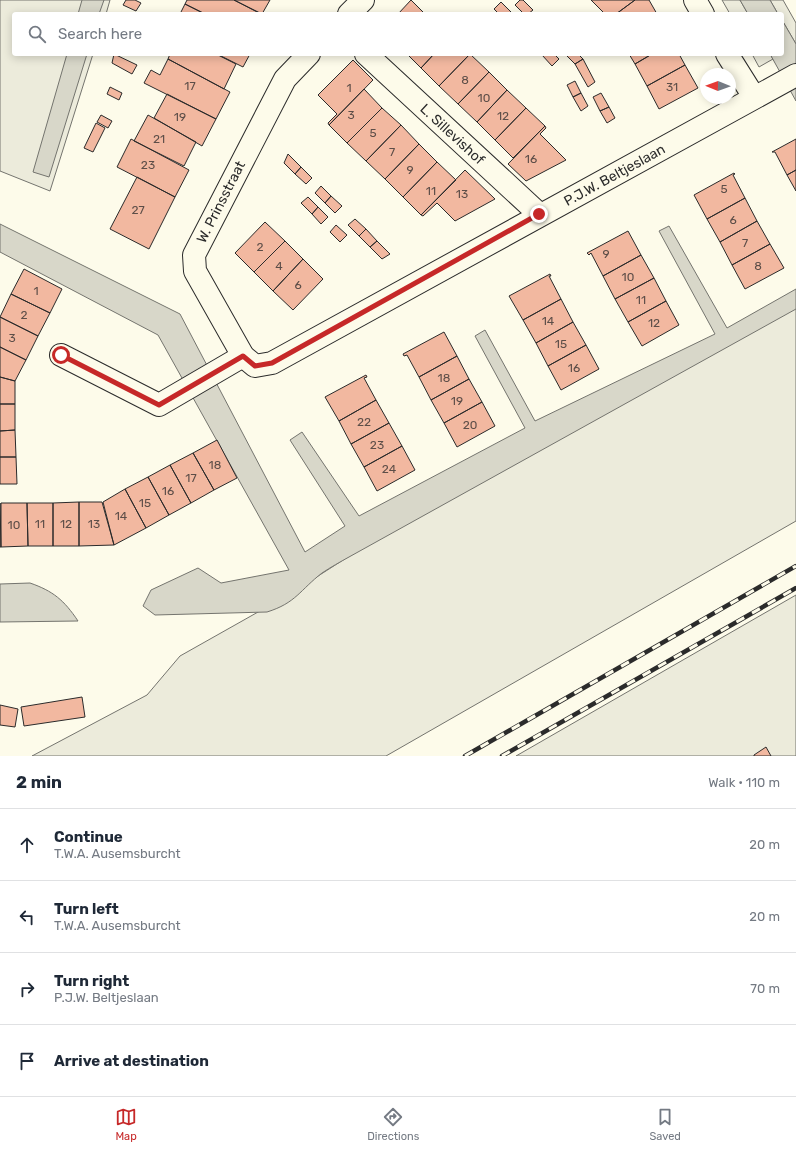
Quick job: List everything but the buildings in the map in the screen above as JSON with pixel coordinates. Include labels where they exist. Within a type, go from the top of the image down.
[{"type":"street","points":[[351,12],[363,0]]},
{"type":"street","points":[[695,0],[702,12]]},
{"type":"street","name":"W. Prinsstraat","points":[[243,356],[195,271],[194,255],[285,79],[307,56]]},
{"type":"street","name":"L. Sillevishof","points":[[368,56],[539,214]]},
{"type":"street","points":[[729,56],[761,93]]},
{"type":"street","name":"P.J.W. Beltjeslaan","points":[[243,356],[255,366],[272,363],[539,214],[796,75]]},
{"type":"street","points":[[61,355],[159,405],[243,356]]},
{"type":"shaded area","points":[[0,0],[110,0],[107,12],[12,12],[12,56],[92,56],[50,191],[0,171]]},
{"type":"shaded area","points":[[82,0],[104,0],[100,12],[79,12]]},
{"type":"shaded area","points":[[722,0],[740,0],[747,12],[729,12]]},
{"type":"shaded area","points":[[740,0],[770,0],[777,12],[747,12]]},
{"type":"shaded area","points":[[770,0],[783,0],[796,23],[796,44],[784,23],[784,12],[777,12]]},
{"type":"shaded area","points":[[784,23],[796,44],[796,101],[771,56],[784,56]]},
{"type":"shaded area","points":[[66,56],[86,56],[49,177],[33,172]]},
{"type":"shaded area","points":[[753,56],[771,56],[773,59],[759,67]]},
{"type":"shaded area","points":[[0,224],[180,314],[305,552],[345,526],[290,440],[302,432],[359,516],[525,428],[475,336],[485,330],[535,421],[715,334],[659,231],[669,226],[727,328],[796,289],[796,309],[339,563],[322,573],[297,596],[277,608],[267,612],[155,615],[143,606],[151,590],[198,568],[221,583],[289,570],[158,335],[0,252]]},
{"type":"shaded area","points":[[796,300],[796,521],[386,756],[32,756],[147,695],[180,656],[290,594],[404,521]]},
{"type":"shaded area","points":[[30,583],[52,593],[68,607],[78,621],[0,622],[0,584]]},
{"type":"shaded area","points":[[796,595],[796,756],[516,756]]},
{"type":"railway","points":[[465,756],[796,566]]},
{"type":"railway","points":[[502,756],[796,588]]},
{"type":"route","points":[[61,355],[159,405],[243,356],[255,366],[272,363],[539,214]]}]
